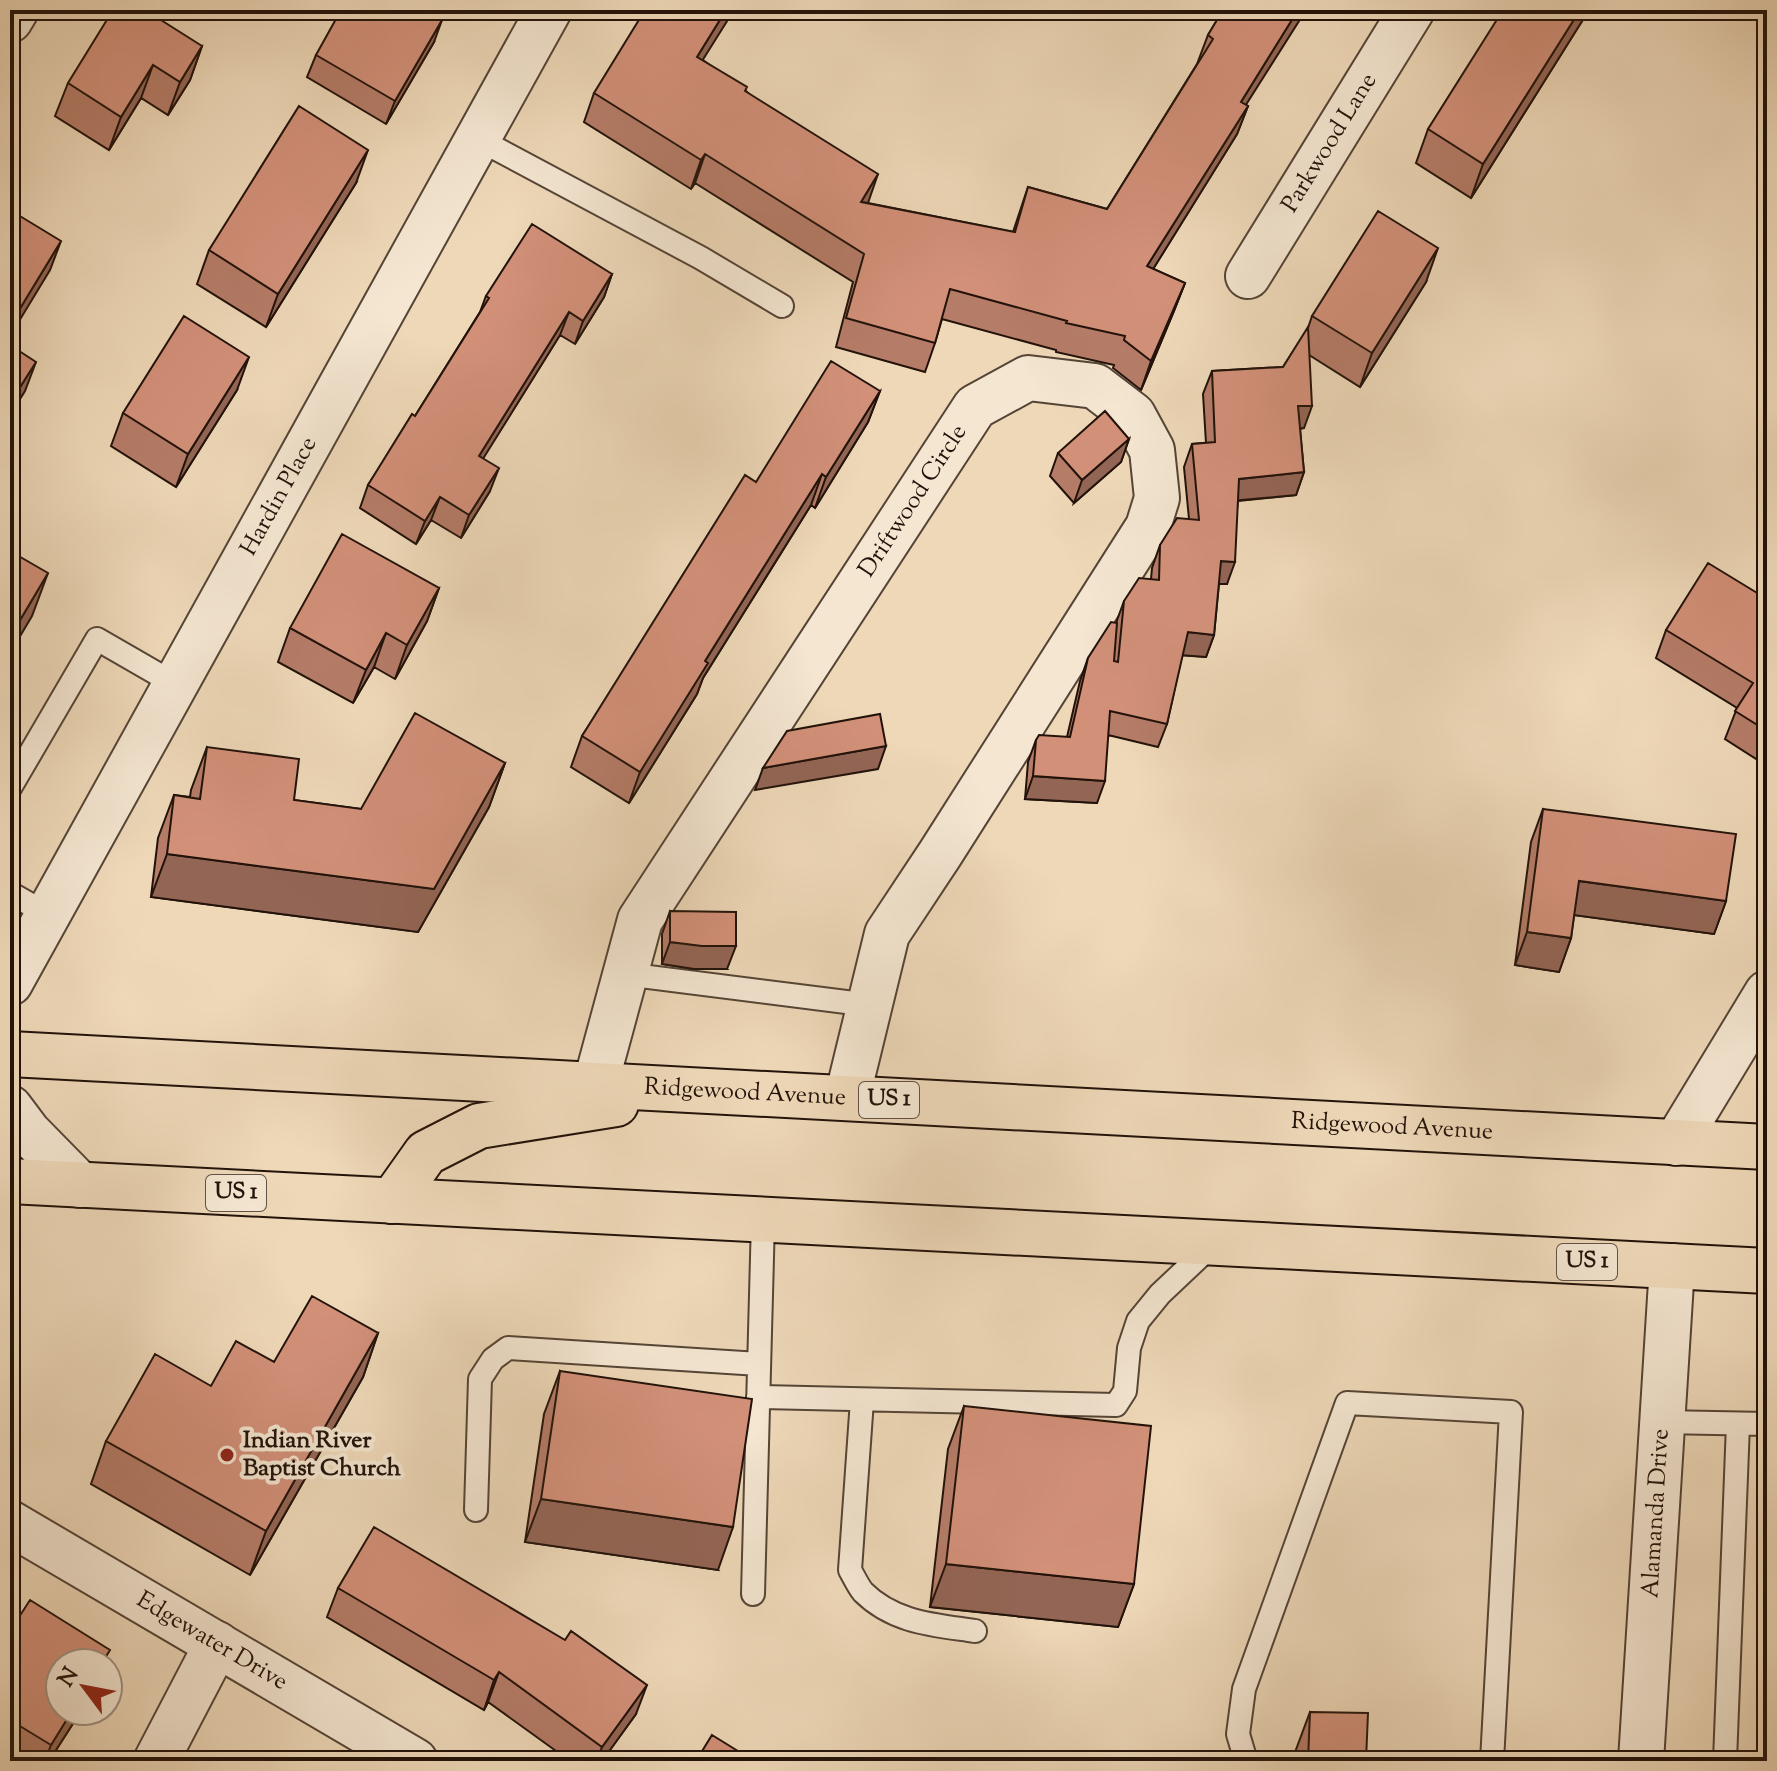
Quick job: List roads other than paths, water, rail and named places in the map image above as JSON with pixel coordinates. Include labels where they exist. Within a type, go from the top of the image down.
[{"type":"main road","name":"Ridgewood Avenue","points":[[10,1054],[1767,1147]]},
{"type":"main road","points":[[392,1201],[426,1153],[479,1126],[685,1091]]},
{"type":"main road","name":"US 1","points":[[10,1181],[1767,1271]]},
{"type":"street","points":[[10,20],[16,10]]},
{"type":"street","name":"Hardin Place","points":[[10,983],[549,10]]},
{"type":"street","name":"Parkwood Lane","points":[[1248,276],[1412,10]]},
{"type":"street","name":"Driftwood Circle","points":[[595,1086],[640,920],[975,407],[1028,378],[1095,386],[1133,415],[1152,450],[1157,498],[1148,527],[887,934],[847,1098]]},
{"type":"street","points":[[1676,1143],[1767,993]]},
{"type":"street","points":[[10,1108],[28,1132],[80,1185]]},
{"type":"street","name":"Alamanda Drive","points":[[1641,1761],[1672,1266]]},
{"type":"street","name":"Edgewater Drive","points":[[10,1523],[415,1761]]},
{"type":"street","points":[[156,1761],[217,1644]]},
{"type":"lane","points":[[478,139],[701,258],[782,306]]},
{"type":"lane","points":[[10,788],[97,639],[175,684]]},
{"type":"lane","points":[[10,893],[47,914]]},
{"type":"lane","points":[[625,974],[870,1005]]},
{"type":"lane","points":[[753,1594],[763,1220]]},
{"type":"lane","points":[[758,1397],[1116,1405],[1125,1391],[1129,1348],[1138,1321],[1160,1294],[1214,1243]]},
{"type":"lane","points":[[476,1510],[480,1379],[493,1359],[508,1348],[759,1364]]},
{"type":"lane","points":[[862,1400],[850,1570],[861,1590],[908,1621],[975,1631]]},
{"type":"lane","points":[[1246,1761],[1238,1734],[1244,1689],[1347,1403],[1511,1412],[1492,1761]]},
{"type":"lane","points":[[1662,1422],[1767,1424]]},
{"type":"lane","points":[[1725,1761],[1738,1424]]},
{"type":"place","name":"Indian River Baptist Church","points":[[227,1455]]}]
